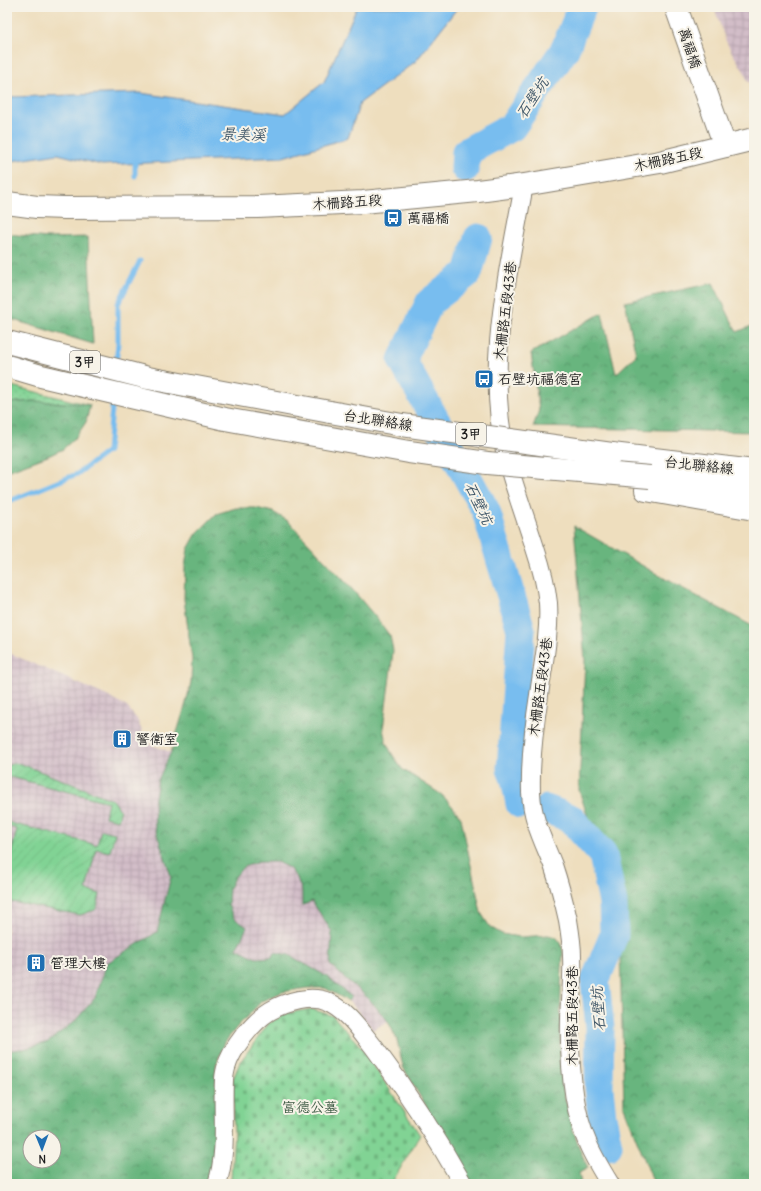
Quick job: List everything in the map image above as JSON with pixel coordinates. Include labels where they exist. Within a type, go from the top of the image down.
[{"type":"main road","name":"萬福橋","points":[[676,7],[725,146]]},
{"type":"main road","name":"木柵路五段","points":[[7,204],[65,208],[258,207],[363,202],[524,185],[660,162],[754,139]]},
{"type":"main road","name":"台北聯絡線","points":[[15,344],[148,378],[330,412],[402,425],[612,454],[649,476],[754,471]]},
{"type":"main road","name":"台北聯絡線","points":[[7,366],[42,376],[225,418],[408,452],[487,463],[649,476],[754,490]]},
{"type":"main road","points":[[649,476],[754,458]]},
{"type":"main road","points":[[649,476],[754,509]]},
{"type":"street","name":"木柵路五段43巷","points":[[524,185],[504,299],[497,375],[498,406],[507,460],[538,559],[548,600],[548,636],[535,725],[532,755],[531,794],[535,821],[554,868],[561,890],[571,940],[570,1040],[571,1062],[578,1112],[587,1142],[610,1184]]},
{"type":"street","points":[[217,1184],[221,1172],[224,1153],[223,1092],[226,1068],[230,1059],[240,1040],[266,1013],[278,1006],[290,1002],[312,999],[321,999],[336,1006],[358,1027],[411,1099],[463,1184]]},
{"type":"shaded area","points":[[714,7],[754,7],[754,85],[747,81],[745,73],[731,51],[725,39]]},
{"type":"shaded area","points":[[7,652],[107,696],[127,707],[137,719],[142,731],[140,741],[171,752],[158,780],[166,860],[171,876],[157,932],[108,963],[95,998],[75,1021],[48,1042],[27,1048],[7,1051]]},
{"type":"shaded area","points":[[259,862],[277,862],[289,868],[297,878],[302,891],[302,906],[312,901],[332,932],[330,965],[369,999],[388,1021],[373,1030],[348,1001],[352,997],[272,957],[256,958],[237,948],[234,918],[228,905],[229,888],[234,878],[243,867]]},
{"type":"green space","points":[[7,234],[48,238],[88,237],[93,344],[7,318]]},
{"type":"green space","points":[[713,283],[737,332],[754,325],[754,432],[533,427],[539,410],[531,353],[602,313],[616,374],[636,355],[625,302]]},
{"type":"green space","points":[[7,385],[90,405],[34,401],[7,403]]},
{"type":"green space","points":[[34,401],[90,405],[86,422],[76,437],[63,449],[7,471],[7,403]]},
{"type":"green space","points":[[236,508],[256,508],[273,512],[288,521],[352,589],[390,636],[393,650],[383,729],[386,742],[392,754],[402,769],[442,795],[461,818],[481,913],[490,927],[502,934],[520,937],[548,935],[556,937],[561,943],[563,952],[560,1045],[563,1089],[572,1126],[588,1168],[579,1173],[581,1184],[471,1184],[403,1067],[397,1040],[388,1021],[369,999],[330,965],[332,932],[312,901],[302,906],[302,891],[297,878],[289,868],[277,862],[259,862],[243,867],[234,878],[229,888],[228,905],[234,918],[247,927],[237,948],[256,958],[272,957],[274,952],[289,955],[326,976],[352,997],[348,1001],[325,988],[307,988],[282,992],[262,1001],[225,1042],[216,1065],[216,1129],[213,1162],[209,1180],[205,1184],[7,1184],[7,1051],[27,1048],[48,1042],[75,1021],[95,998],[107,963],[157,932],[171,876],[155,828],[154,803],[158,780],[171,752],[191,682],[192,659],[184,599],[185,566],[188,549],[197,533],[216,514]]},
{"type":"green space","points":[[574,526],[669,581],[754,627],[754,1184],[654,1184],[624,1107],[619,914],[579,790],[585,661]]},
{"type":"green space","points":[[14,763],[21,764],[113,800],[119,809],[120,814],[118,820],[105,817],[108,802],[10,777],[7,789],[7,766]]},
{"type":"green space","points":[[7,822],[97,845],[101,830],[115,833],[110,852],[96,849],[86,890],[100,894],[95,910],[80,915],[7,901],[7,872],[17,829],[7,826]]},
{"type":"green space","name":"富德公墓","points":[[311,1009],[333,1016],[361,1047],[420,1135],[391,1184],[228,1184],[231,1179],[234,1132],[233,1079],[240,1062],[269,1023],[288,1013]]},
{"type":"water","name":"景美溪","points":[[357,7],[458,7],[416,61],[360,103],[348,138],[283,157],[102,165],[58,154],[12,161],[7,160],[7,97],[140,93],[285,114],[324,82]]},
{"type":"waterway","name":"石壁坑","points":[[465,168],[466,152],[512,127],[565,49],[582,7]]},
{"type":"waterway","points":[[135,157],[135,176]]},
{"type":"waterway","name":"石壁坑","points":[[478,238],[468,273],[430,302],[402,360],[486,511],[521,630],[511,769],[515,779],[520,804]]},
{"type":"waterway","points":[[116,364],[118,343],[118,304],[140,261]]},
{"type":"waterway","points":[[7,502],[77,474],[108,451],[113,398]]},
{"type":"waterway","name":"石壁坑","points":[[546,809],[570,818],[603,855],[613,903],[614,935],[595,981],[600,1027],[599,1088],[602,1117],[608,1146]]},
{"type":"place","name":"萬福橋","points":[[393,218]]},
{"type":"place","name":"石壁坑福德宮","points":[[484,379]]},
{"type":"place","name":"警衛室","points":[[122,739]]},
{"type":"place","name":"管理大樓","points":[[36,963]]}]
